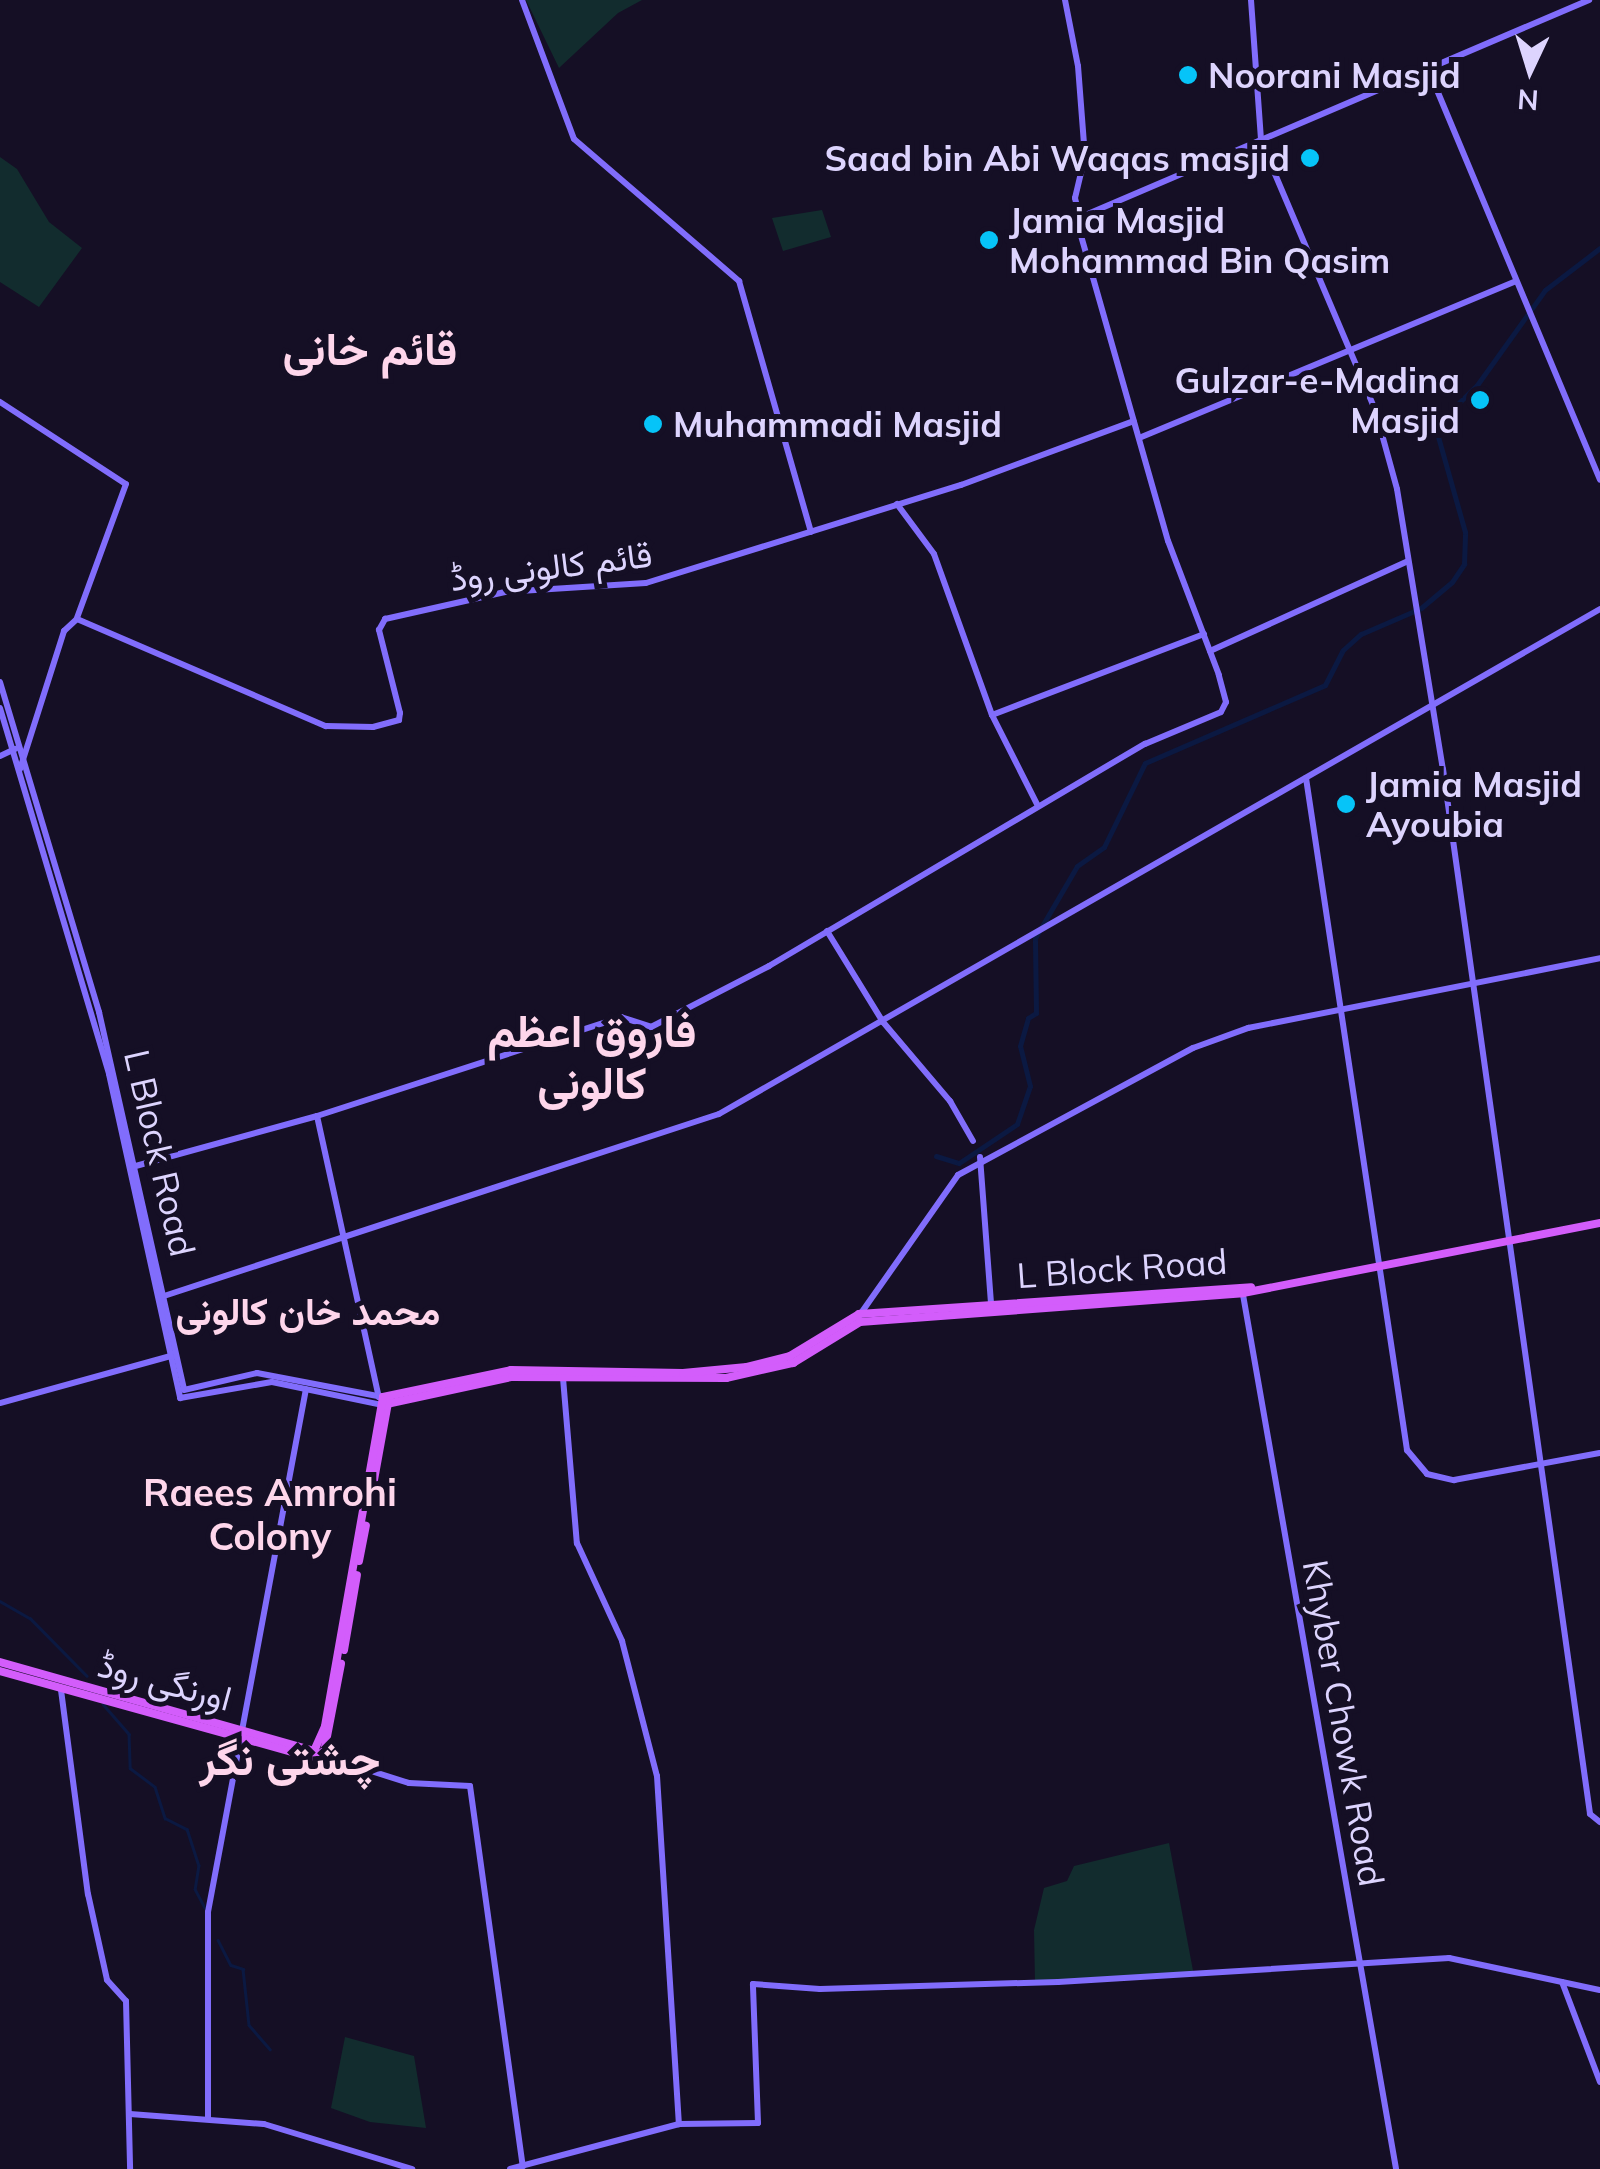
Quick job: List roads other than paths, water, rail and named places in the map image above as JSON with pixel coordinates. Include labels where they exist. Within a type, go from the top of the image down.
[{"type":"main road","points":[[1245,1289],[1600,1224]]},
{"type":"main road","name":"L Block Road","points":[[384,1401],[486,1380],[718,1378],[804,1353],[860,1318],[990,1305],[1245,1289]]},
{"type":"main road","name":"L Block Road","points":[[860,1318],[1245,1289]]},
{"type":"main road","name":"L Block Road","points":[[384,1401],[492,1373],[718,1372],[804,1353]]},
{"type":"main road","points":[[321,1755],[384,1401]]},
{"type":"main road","name":"اورنگی روڈ","points":[[0,1671],[310,1752],[321,1744],[384,1401]]},
{"type":"main road","name":"اورنگی روڈ","points":[[0,1662],[321,1755]]},
{"type":"street","points":[[522,0],[574,139],[738,281],[810,532]]},
{"type":"street","points":[[134,1167],[317,1116],[621,1018],[651,1027],[827,931],[1144,744],[1221,712],[1226,702],[1077,234],[1079,215],[1075,198],[1084,156],[1078,66],[1065,0]]},
{"type":"street","points":[[1251,0],[1261,141],[1375,409],[1408,561],[1432,704],[1590,1814],[1600,1822]]},
{"type":"street","points":[[1079,215],[1429,71],[1572,3],[1589,0]]},
{"type":"street","points":[[1429,71],[1600,480]]},
{"type":"street","points":[[1139,438],[1516,280]]},
{"type":"street","points":[[0,402],[126,484],[77,619],[64,631],[23,766]]},
{"type":"street","name":"قائم کالونی روڈ","points":[[77,619],[326,726],[359,729],[398,720],[379,630],[385,619],[505,592],[646,584],[898,504],[1134,421]]},
{"type":"street","points":[[898,504],[934,554],[992,716],[1038,806]]},
{"type":"street","points":[[1210,651],[1408,561]]},
{"type":"street","points":[[164,1296],[346,1241],[694,1124],[883,1022],[1030,933],[1600,609]]},
{"type":"street","points":[[992,716],[1204,634]]},
{"type":"street","name":"L Block Road","points":[[0,682],[134,1167],[186,1392],[257,1373],[384,1401]]},
{"type":"street","name":"L Block Road","points":[[0,708],[18,748]]},
{"type":"street","points":[[0,756],[18,748]]},
{"type":"street","points":[[1306,778],[1400,1426],[1420,1468],[1454,1480],[1600,1453]]},
{"type":"street","points":[[827,931],[883,1022],[950,1100],[973,1141]]},
{"type":"street","points":[[860,1318],[958,1175],[980,1157],[1227,1034],[1472,981],[1600,958]]},
{"type":"street","points":[[317,1116],[384,1401]]},
{"type":"street","points":[[980,1157],[990,1305]]},
{"type":"street","name":"L Block Road","points":[[134,1167],[183,1399],[262,1382],[384,1401]]},
{"type":"street","name":"Khyber Chowk Road","points":[[1245,1289],[1396,2169]]},
{"type":"street","points":[[0,1403],[172,1356]]},
{"type":"street","points":[[564,1378],[577,1543],[622,1642],[657,1776],[679,2124]]},
{"type":"street","points":[[208,2118],[208,1912],[306,1389]]},
{"type":"street","points":[[61,1690],[88,1898],[107,1980],[126,2001],[130,2169]]},
{"type":"street","name":"اورنگی روڈ","points":[[321,1755],[409,1783],[470,1786],[524,2167]]},
{"type":"street","points":[[510,2169],[679,2124],[758,2124],[754,1984],[820,1989],[1058,1982],[1449,1958],[1600,1990]]},
{"type":"street","points":[[1562,1982],[1600,2082]]},
{"type":"street","points":[[130,2114],[281,2127],[412,2169]]},
{"type":"waterway","points":[[936,1156],[959,1163],[1017,1124],[1030,1086],[1020,1046],[1028,1018],[1036,1013],[1035,938],[1077,866],[1104,847],[1145,763],[1325,685],[1343,650],[1361,634],[1421,608],[1452,582],[1464,564],[1465,532],[1435,426],[1477,385],[1545,290],[1600,248]]},
{"type":"waterway","points":[[0,1601],[30,1618],[87,1676]]},
{"type":"waterway","points":[[103,1704],[129,1734],[130,1768],[155,1787],[165,1818],[187,1829],[199,1865],[195,1889],[205,1908]]},
{"type":"waterway","points":[[218,1940],[231,1965],[243,1969],[249,2025],[270,2049]]},
{"type":"place","name":"Noorani Masjid","points":[[1188,75]]},
{"type":"place","name":"Saad bin Abi Waqas masjid","points":[[1310,158]]},
{"type":"place","name":"Jamia Masjid Mohammad Bin Qasim","points":[[989,240]]},
{"type":"place","name":"Gulzar-e-Madina Masjid","points":[[1480,400]]},
{"type":"place","name":"Muhammadi Masjid","points":[[653,424]]},
{"type":"place","name":"Jamia Masjid Ayoubia","points":[[1346,804]]},
{"type":"district","name":"قائم خانى","points":[[370,349]]},
{"type":"district","name":"فاروق اعظم کالونی","points":[[592,1057]]},
{"type":"district","name":"محمد خان کالونی","points":[[308,1312]]},
{"type":"district","name":"Raees Amrohi Colony","points":[[270,1515]]},
{"type":"district","name":"چشتی نگر","points":[[290,1759]]}]
